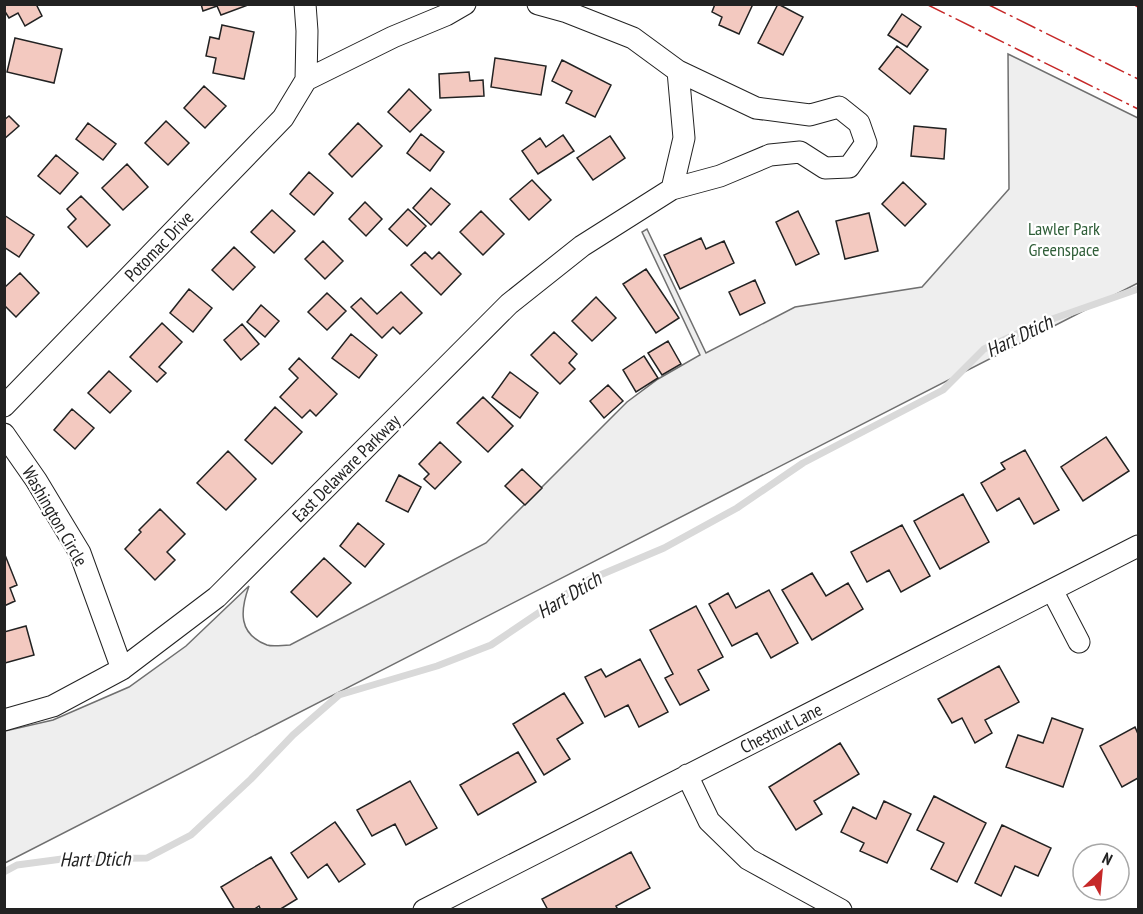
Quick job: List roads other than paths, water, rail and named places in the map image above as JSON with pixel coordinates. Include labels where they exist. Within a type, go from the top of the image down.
[{"type":"street","name":"Potomac Drive","points":[[4,406],[283,118],[306,80],[305,4]]},
{"type":"street","points":[[306,80],[465,4]]},
{"type":"street","points":[[538,4],[567,12],[633,38],[678,71],[684,138],[672,189]]},
{"type":"street","name":"East Delaware Parkway","points":[[4,720],[53,706],[122,669],[217,597],[508,304],[582,246],[672,189],[720,176],[770,155],[800,152],[825,168],[849,167],[866,143],[859,123],[839,107],[810,115],[756,108],[678,71]]},
{"type":"street","name":"Washington Circle","points":[[4,434],[36,480],[80,553],[122,669]]},
{"type":"street","name":"Chestnut Lane","points":[[424,909],[1138,546]]},
{"type":"street","points":[[1052,590],[1079,642]]},
{"type":"street","points":[[687,775],[709,821],[748,859],[796,887],[841,909]]},
{"type":"waterway","name":"Hart Dtich","points":[[4,872],[17,865],[62,859],[147,858],[191,835],[251,779],[293,735],[339,695],[437,666],[491,645],[586,581],[664,548],[737,508],[803,463],[943,390],[984,349],[1038,324],[1138,289]]},
{"type":"park label","name":"Lawler Park Greenspace","points":[[1064,238]]}]
